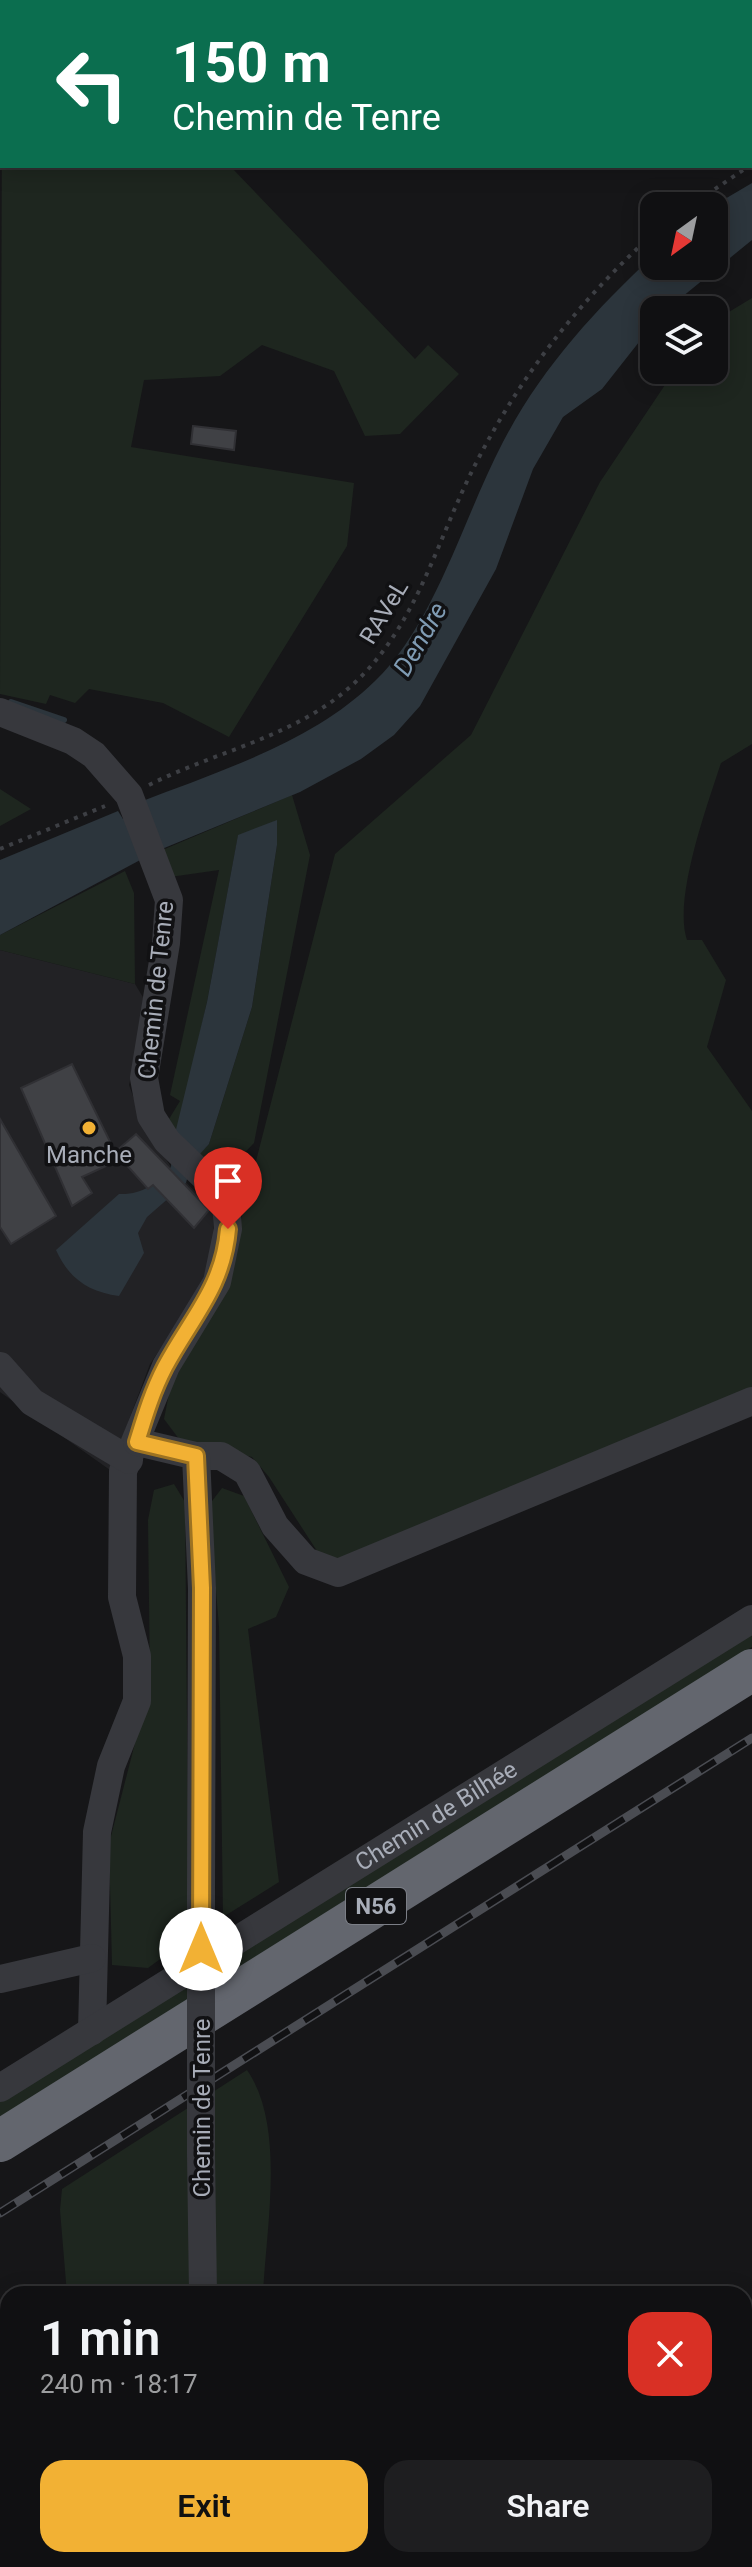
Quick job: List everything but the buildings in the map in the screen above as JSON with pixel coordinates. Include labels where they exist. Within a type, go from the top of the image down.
[{"type":"highway","name":"N56","points":[[0,2141],[752,1670]]},
{"type":"street","name":"Chemin de Tenre","points":[[0,712],[73,741],[94,755],[131,800],[169,900],[166,943],[144,1078],[151,1116],[167,1141],[226,1204],[226,1244],[217,1282],[149,1400],[133,1451],[123,1471],[122,1597],[137,1656],[137,1701],[111,1766],[97,1832],[92,2031]]},
{"type":"street","points":[[0,1366],[32,1402],[133,1451],[221,1456],[247,1472],[275,1526],[306,1561],[338,1573],[752,1401]]},
{"type":"street","name":"Chemin de Tenre","points":[[196,1456],[202,1588],[203,2286]]},
{"type":"street","name":"Chemin de Bilhée","points":[[0,2088],[752,1619]]},
{"type":"street","points":[[0,1979],[92,1958]]},
{"type":"path","points":[[710,192],[746,168]]},
{"type":"path","name":"RAVeL","points":[[0,849],[131,800],[298,721],[349,688],[382,654],[406,618],[472,469],[520,384],[567,320],[640,246]]},
{"type":"shaded area","points":[[2,168],[232,168],[415,359],[428,345],[459,374],[400,434],[365,436],[334,371],[262,345],[220,376],[144,380],[131,447],[354,483],[347,546],[229,737],[163,703],[89,689],[75,703],[50,695],[46,704],[0,694]]},
{"type":"shaded area","points":[[752,298],[752,744],[721,763],[688,877],[684,922],[687,940],[702,940],[726,980],[707,1047],[752,1111],[752,1392],[342,1561],[319,1554],[269,1477],[252,1457],[179,1439],[164,1419],[171,1384],[220,1301],[335,854],[471,735],[600,482],[666,384],[728,384],[728,313]]},
{"type":"shaded area","points":[[0,789],[31,809],[0,826]]},
{"type":"shaded area","points":[[292,795],[310,855],[254,1143],[213,1185],[199,1154],[209,1144],[252,1007],[277,845],[277,821],[238,836],[207,1002],[177,1134],[169,1119],[180,1101],[170,1095],[219,870],[163,878],[153,854]]},
{"type":"shaded area","points":[[125,871],[134,893],[135,984],[0,950],[0,935]]},
{"type":"shaded area","points":[[0,950],[135,984],[147,1004],[129,1085],[143,1124],[171,1167],[213,1210],[214,1237],[204,1284],[150,1364],[110,1470],[0,1392]]},
{"type":"shaded area","points":[[174,1484],[185,1502],[189,1938],[148,1968],[112,1965],[109,1844],[150,1685],[148,1520],[154,1490]]},
{"type":"shaded area","points":[[222,1488],[244,1496],[289,1587],[276,1617],[248,1629],[279,1882],[223,1917],[219,1627],[209,1505]]},
{"type":"shaded area","points":[[752,1629],[752,1647],[0,2117],[0,2098]]},
{"type":"shaded area","points":[[247,2070],[259,2093],[270,2148],[270,2209],[264,2286],[66,2286],[60,2210],[62,2189]]},
{"type":"water","points":[[752,183],[752,240],[728,260],[728,197]]},
{"type":"water","name":"Dendre","points":[[640,269],[640,280],[703,280],[683,296],[640,296],[640,341],[602,389],[563,417],[533,469],[496,569],[420,706],[394,735],[361,759],[300,792],[157,851],[0,935],[0,860],[118,811],[123,819],[143,810],[140,802],[264,753],[323,721],[375,681],[415,630],[432,600],[489,471],[518,415],[570,342]]},
{"type":"water","points":[[277,820],[277,845],[252,1007],[209,1144],[191,1164],[186,1183],[147,1217],[138,1233],[144,1253],[119,1296],[98,1291],[74,1276],[56,1250],[119,1194],[135,1193],[148,1187],[171,1167],[172,1146],[207,1002],[238,835]]},
{"type":"waterway","points":[[11,702],[64,720]]},
{"type":"railway","points":[[0,2213],[752,1738]]},
{"type":"place","name":"Manche","points":[[89,1128]]},
{"type":"route","points":[[201,1949],[202,1588],[196,1456],[137,1442],[149,1400],[217,1282],[228,1229]]}]
